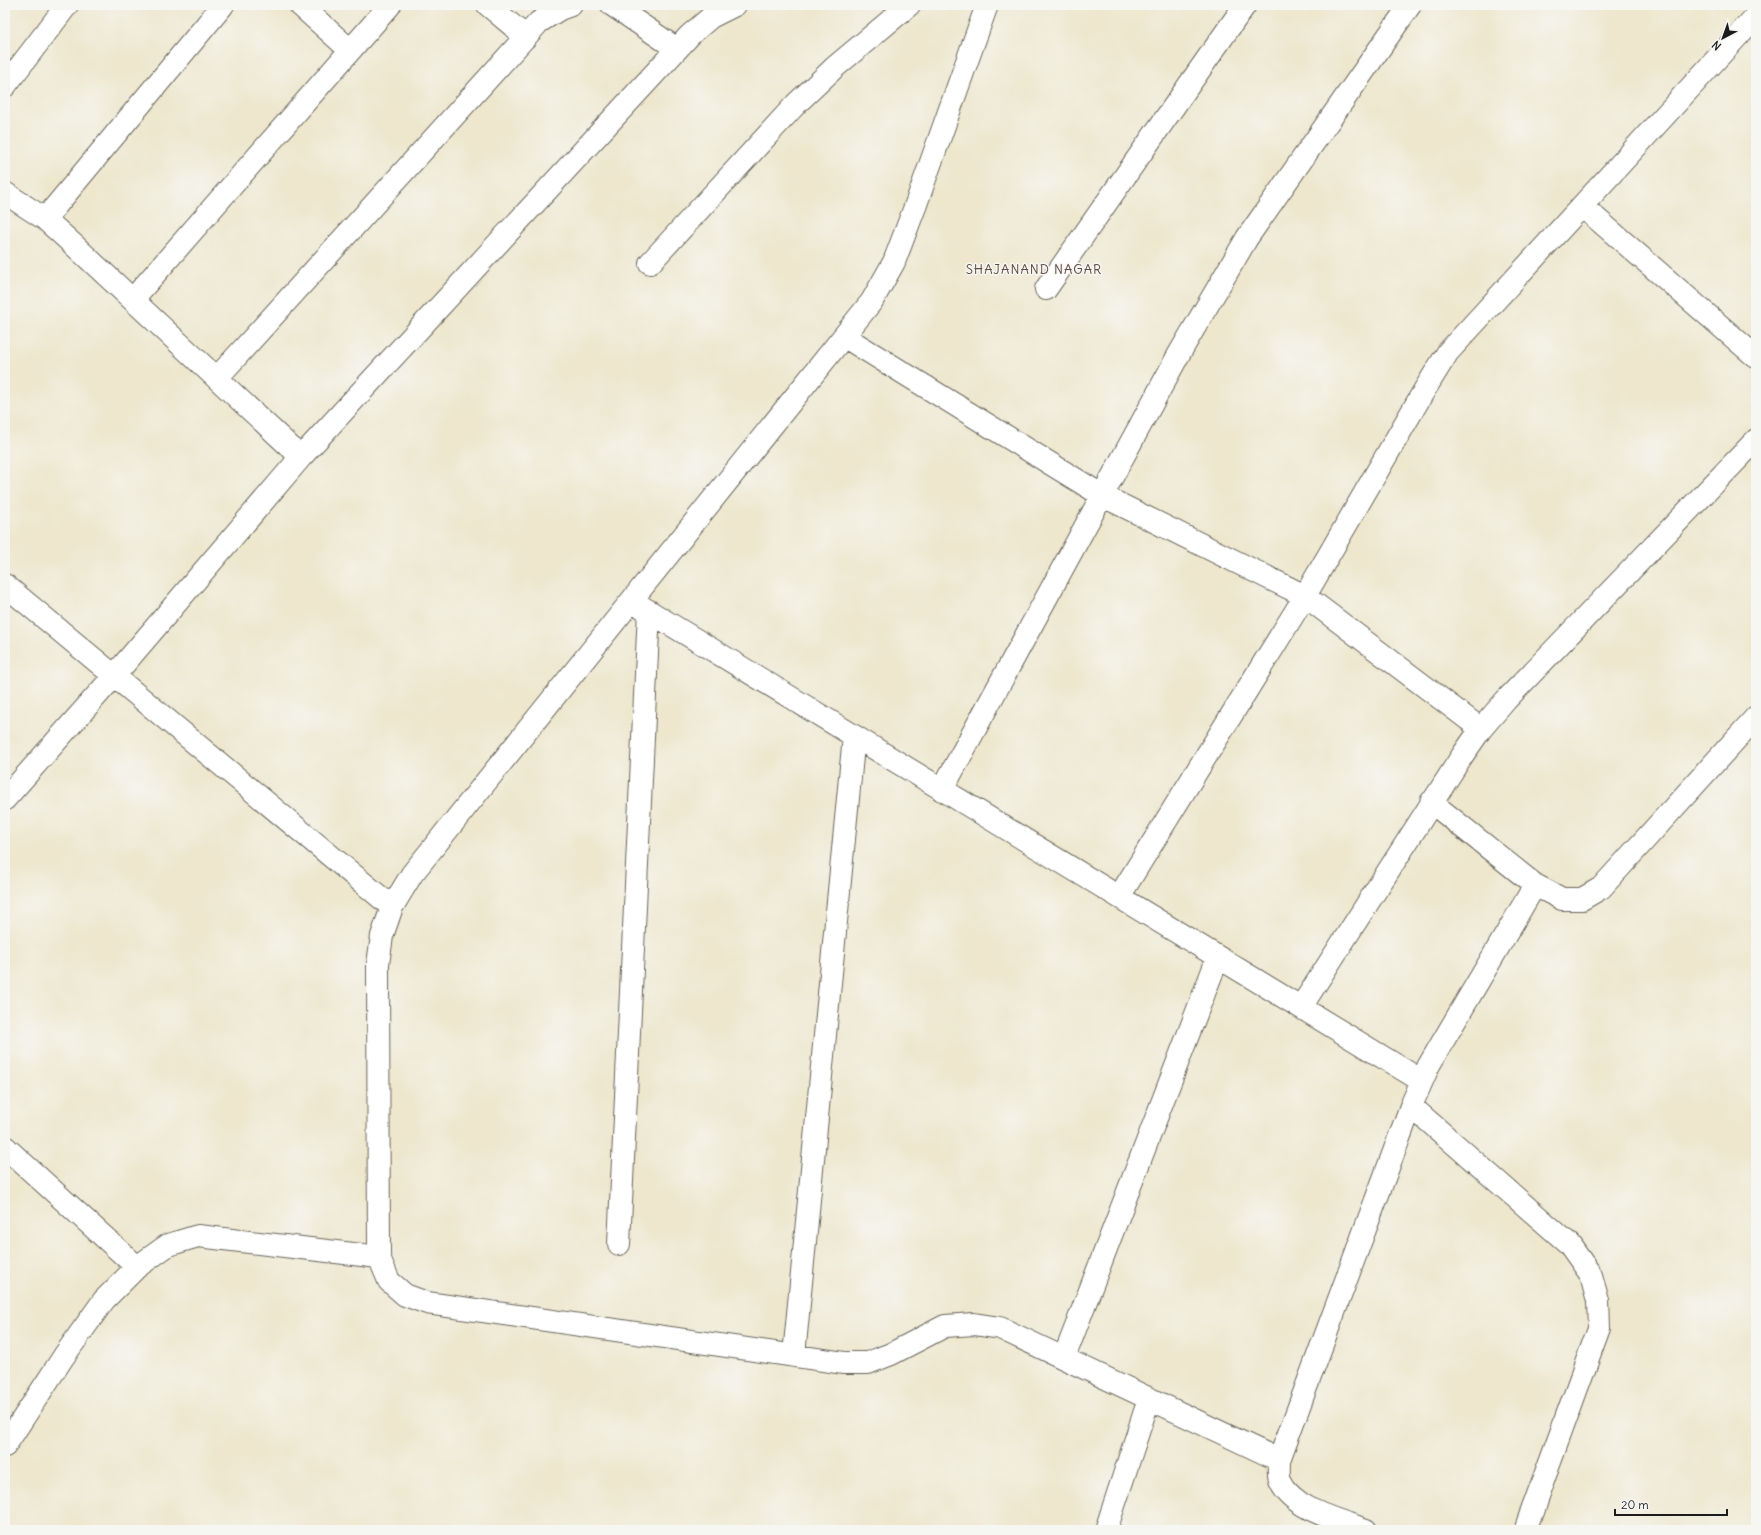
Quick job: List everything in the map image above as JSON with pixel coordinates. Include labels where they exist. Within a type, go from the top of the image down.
[{"type":"street","points":[[5,86],[67,5]]},
{"type":"street","points":[[45,219],[223,5]]},
{"type":"street","points":[[300,5],[350,50]]},
{"type":"street","points":[[133,299],[390,5]]},
{"type":"street","points":[[488,5],[526,37]]},
{"type":"street","points":[[217,378],[539,22],[560,9],[571,5]]},
{"type":"street","points":[[612,5],[677,49]]},
{"type":"street","points":[[5,799],[114,676],[301,457],[690,35],[711,17],[735,5]]},
{"type":"street","points":[[650,263],[796,104],[835,67],[909,5]]},
{"type":"street","points":[[987,5],[894,262],[872,301],[641,606],[412,874],[392,908],[382,936],[378,964],[379,1257],[389,1281],[405,1295],[427,1304],[844,1363],[868,1363],[891,1354],[944,1326],[974,1324],[1000,1328],[1279,1460]]},
{"type":"street","points":[[1046,289],[1245,5]]},
{"type":"street","points":[[942,790],[1179,354],[1247,238],[1410,5]]},
{"type":"street","points":[[1119,897],[1305,596],[1448,352],[1756,16]]},
{"type":"street","points":[[5,193],[45,219],[133,299],[301,457]]},
{"type":"street","points":[[1582,206],[1756,357]]},
{"type":"street","points":[[845,337],[1102,496],[1305,596],[1481,729]]},
{"type":"street","points":[[1301,1007],[1432,802],[1481,729],[1506,700],[1756,440]]},
{"type":"street","points":[[5,585],[392,908]]},
{"type":"street","points":[[641,606],[1422,1081]]},
{"type":"street","points":[[619,1244],[641,606]]},
{"type":"street","points":[[1432,802],[1535,885],[1562,898],[1582,899],[1601,888],[1756,717]]},
{"type":"street","points":[[794,1355],[854,736]]},
{"type":"street","points":[[1366,1530],[1312,1510],[1291,1497],[1280,1480],[1279,1460],[1410,1106],[1429,1065],[1535,885]]},
{"type":"street","points":[[1064,1358],[1218,957]]},
{"type":"street","points":[[1410,1106],[1569,1244],[1591,1275],[1598,1301],[1599,1328],[1525,1530]]},
{"type":"street","points":[[5,1147],[136,1266]]},
{"type":"street","points":[[5,1446],[64,1356],[104,1300],[136,1266],[168,1245],[198,1236],[379,1257]]},
{"type":"street","points":[[1106,1530],[1149,1399]]},
{"type":"district","name":"SHAJANAND NAGAR","points":[[1034,269]]}]
